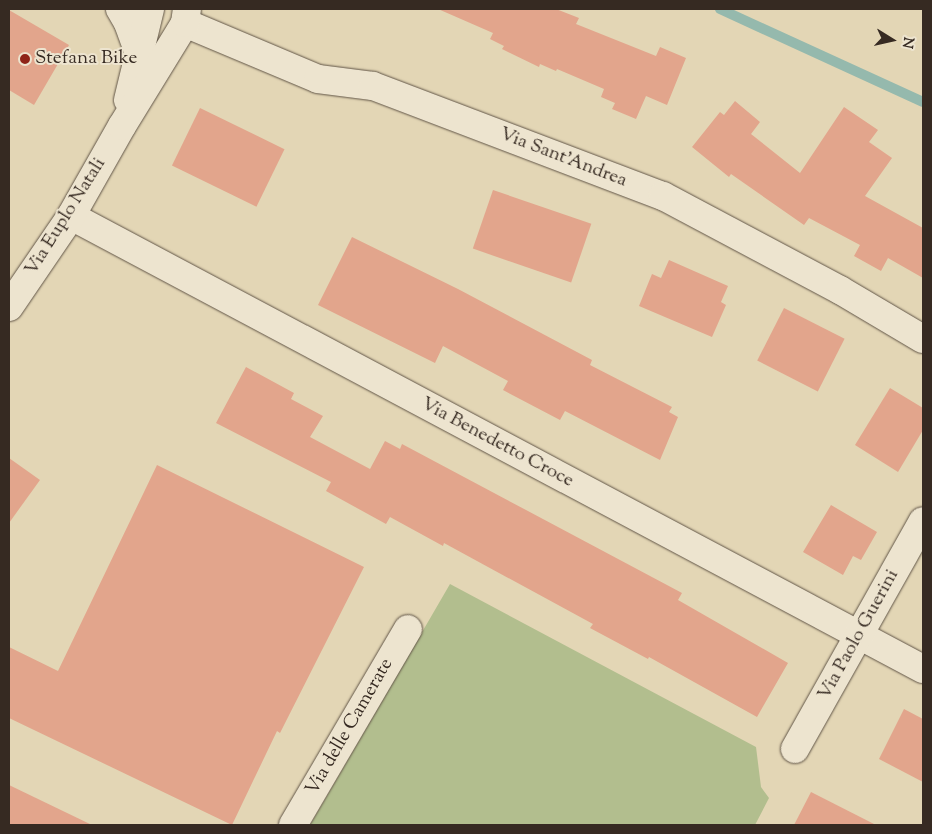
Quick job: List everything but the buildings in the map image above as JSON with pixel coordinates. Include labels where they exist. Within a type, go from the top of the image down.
[{"type":"street","points":[[120,9],[139,54]]},
{"type":"street","name":"Via Euplo Natali","points":[[122,126],[150,9]]},
{"type":"street","name":"Via Euplo Natali","points":[[9,306],[71,216],[186,16]]},
{"type":"street","name":"Via Sant'Andrea","points":[[186,16],[318,79],[373,86],[662,196],[840,290],[923,339]]},
{"type":"street","name":"Via Benedetto Croce","points":[[71,216],[923,669]]},
{"type":"street","name":"Via Paolo Guerini","points":[[796,749],[923,521]]},
{"type":"street","name":"Via delle Camerate","points":[[293,825],[408,629]]},
{"type":"green space","points":[[450,584],[756,747],[761,787],[769,798],[755,825],[310,825]]},
{"type":"waterway","points":[[720,9],[923,102]]},
{"type":"place","name":"Stefana Bike","points":[[25,59]]}]
